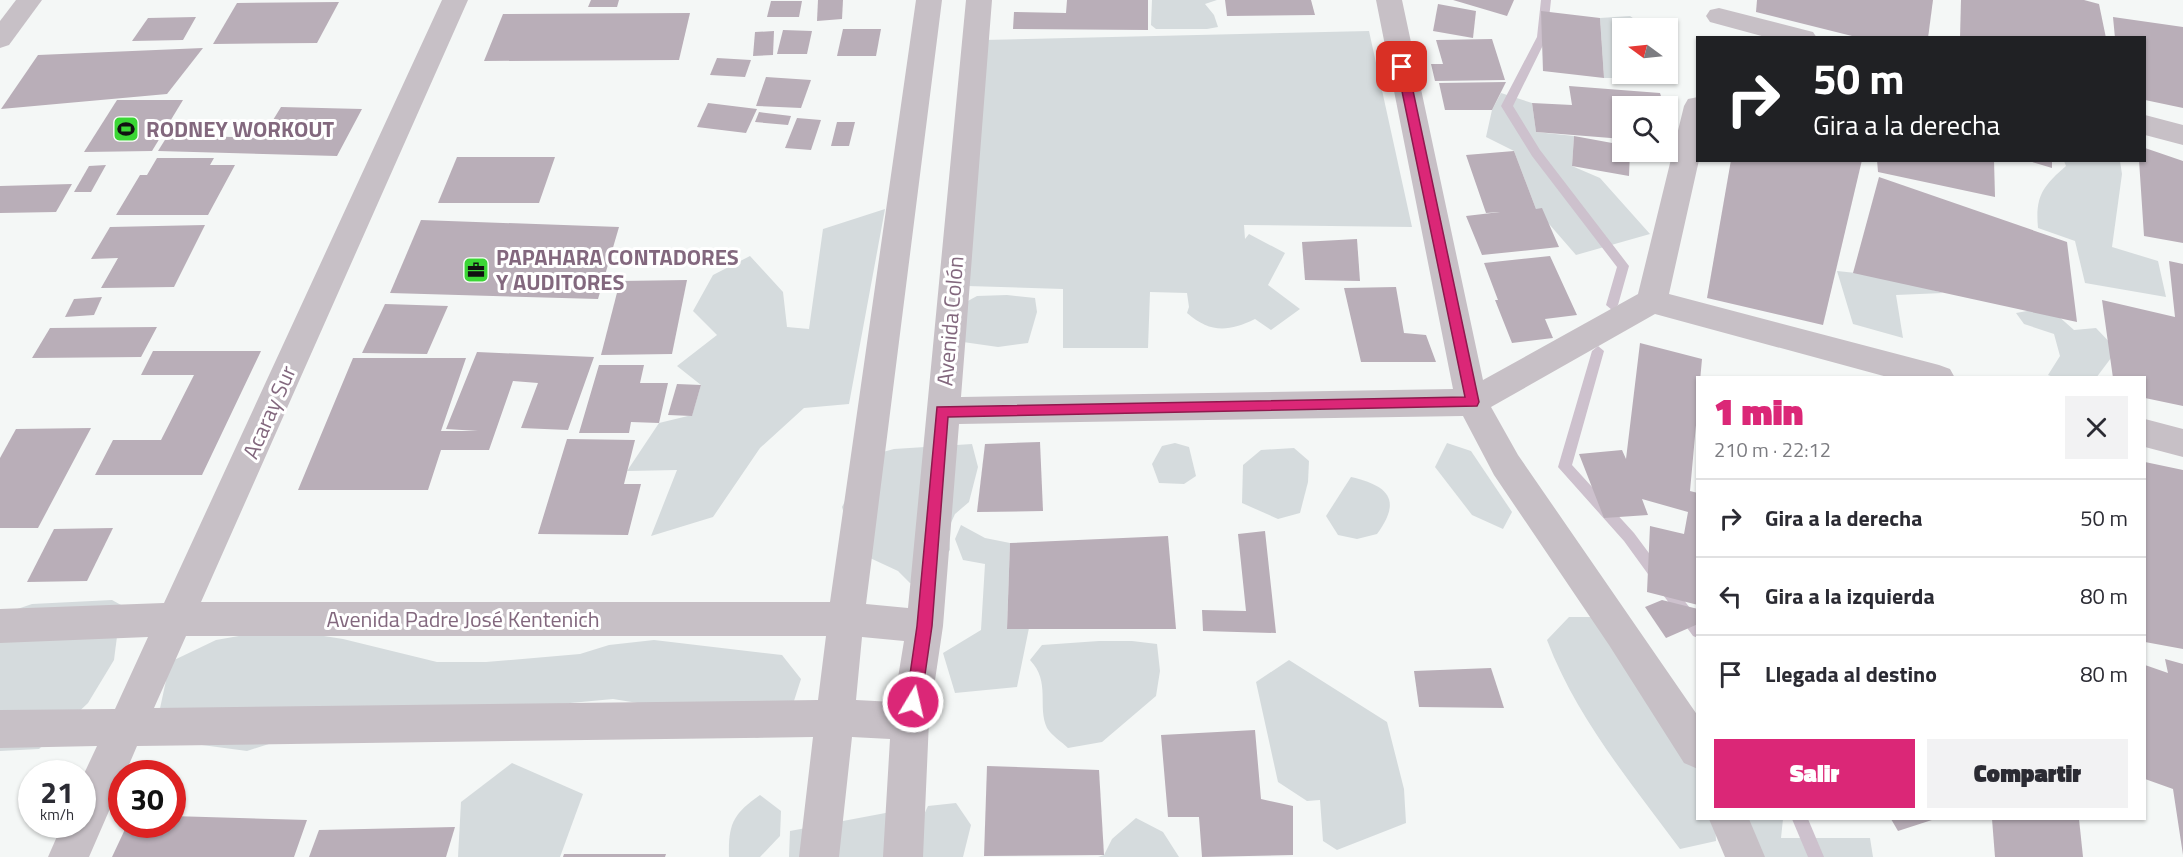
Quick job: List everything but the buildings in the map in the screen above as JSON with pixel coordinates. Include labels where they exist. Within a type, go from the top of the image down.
[{"type":"street","points":[[0,39],[29,0]]},
{"type":"street","name":"Acaray Sur","points":[[96,794],[455,0]]},
{"type":"street","points":[[819,857],[846,619],[929,0]]},
{"type":"street","name":"Avenida Colón","points":[[903,857],[910,721],[925,626],[979,0]]},
{"type":"street","points":[[1389,0],[1472,402],[1506,465],[1622,633],[1696,747]]},
{"type":"street","points":[[1719,18],[1795,36]]},
{"type":"street","points":[[1652,301],[1696,114]]},
{"type":"street","points":[[2146,125],[2183,135]]},
{"type":"street","points":[[942,411],[1472,402],[1652,301],[1932,376]]},
{"type":"street","points":[[2146,433],[2183,443]]},
{"type":"street","name":"Avenida Padre José Kentenich","points":[[0,626],[175,619],[846,619],[925,626]]},
{"type":"street","points":[[0,729],[835,718],[910,721]]},
{"type":"street","points":[[1729,820],[1745,857]]},
{"type":"street","name":"Acaray Sur","points":[[68,857],[76,838]]},
{"type":"shaded area","points":[[1152,0],[1217,0],[1205,4],[1214,15],[1218,27],[1156,29],[1151,25]]},
{"type":"shaded area","points":[[1630,16],[1633,18],[1612,18],[1612,78],[1604,78],[1600,18]]},
{"type":"shaded area","points":[[1369,31],[1412,227],[1244,225],[1245,239],[1249,234],[1285,253],[1268,285],[1300,309],[1271,330],[1255,319],[1228,328],[1212,327],[1195,320],[1187,313],[1189,307],[1187,293],[1150,292],[1148,348],[1063,348],[1063,289],[967,286],[983,40]]},
{"type":"shaded area","points":[[1501,93],[1532,103],[1536,132],[1574,136],[1572,166],[1600,178],[1650,234],[1576,255],[1536,209],[1514,151],[1486,137],[1492,110]]},
{"type":"shaded area","points":[[2064,162],[2120,162],[2122,174],[2112,247],[2158,261],[2166,297],[2085,283],[2075,241],[2038,228],[2038,208],[2042,192],[2066,166]]},
{"type":"shaded area","points":[[885,209],[849,404],[804,408],[760,448],[713,517],[651,536],[677,470],[627,471],[659,423],[692,415],[701,385],[677,366],[717,335],[693,311],[713,275],[750,256],[783,292],[787,327],[809,329],[823,229]]},
{"type":"shaded area","points":[[1837,271],[1885,276],[1943,293],[1896,295],[1903,338],[1853,324]]},
{"type":"shaded area","points":[[1007,295],[1035,298],[1037,312],[1028,343],[998,347],[963,342],[955,308],[977,296]]},
{"type":"shaded area","points":[[2048,307],[2074,330],[2096,328],[2117,350],[2098,376],[2051,376],[2048,375],[2060,356],[2054,334],[2024,324],[2016,313]]},
{"type":"shaded area","points":[[1175,443],[1189,447],[1196,476],[1184,484],[1159,483],[1152,464],[1162,446]]},
{"type":"shaded area","points":[[1447,443],[1471,451],[1512,512],[1503,529],[1472,515],[1435,467]]},
{"type":"shaded area","points":[[972,444],[978,467],[969,502],[955,514],[949,527],[950,550],[922,584],[910,583],[898,571],[855,551],[842,507],[868,456],[894,449]]},
{"type":"shaded area","points":[[1294,448],[1309,461],[1308,482],[1300,513],[1278,519],[1242,503],[1243,465],[1261,450]]},
{"type":"shaded area","points":[[1351,477],[1375,485],[1388,496],[1389,512],[1377,534],[1357,539],[1338,535],[1326,516]]},
{"type":"shaded area","points":[[961,525],[985,538],[1010,543],[1007,628],[1029,628],[1017,687],[955,693],[943,653],[981,630],[985,564],[963,560],[955,539]]},
{"type":"shaded area","points":[[112,600],[121,605],[114,660],[88,703],[39,749],[0,751],[0,615],[32,604]]},
{"type":"shaded area","points":[[1569,617],[1595,617],[1696,756],[1696,820],[1715,820],[1716,841],[1680,849],[1589,723],[1573,696],[1547,640]]},
{"type":"shaded area","points":[[279,629],[343,639],[437,662],[486,662],[580,654],[609,645],[654,640],[782,655],[801,679],[785,729],[757,738],[669,708],[613,699],[528,707],[272,743],[247,751],[202,745],[159,713],[170,662],[216,640]]},
{"type":"shaded area","points":[[1099,641],[1157,644],[1160,671],[1156,696],[1102,742],[1068,748],[1047,728],[1044,720],[1040,677],[1030,660],[1042,645]]},
{"type":"shaded area","points":[[1289,660],[1387,722],[1404,789],[1406,823],[1337,850],[1323,841],[1320,800],[1307,801],[1278,782],[1256,682]]},
{"type":"shaded area","points":[[512,763],[583,794],[560,857],[458,857],[461,802]]},
{"type":"shaded area","points":[[760,795],[781,811],[780,836],[760,857],[729,857],[731,828],[734,821],[744,808]]},
{"type":"shaded area","points":[[956,803],[971,825],[963,857],[911,857],[910,844],[928,806]]},
{"type":"shaded area","points":[[896,811],[892,857],[789,857],[790,831]]},
{"type":"shaded area","points":[[1136,818],[1163,832],[1179,857],[1098,857],[1104,855],[1112,839]]},
{"type":"shaded area","points":[[1730,820],[1783,820],[1781,838],[1870,838],[1873,857],[1753,857]]},
{"type":"waterway","points":[[1546,0],[1542,37],[1507,106],[1536,153],[1623,266],[1612,305]]},
{"type":"waterway","points":[[1598,351],[1565,467],[1629,537],[1696,628]]},
{"type":"waterway","points":[[1800,820],[1816,857]]},
{"type":"place","name":"RODNEY WORKOUT","points":[[126,129]]},
{"type":"place","name":"PAPAHARA CONTADORES Y AUDITORES","points":[[476,270]]},
{"type":"route","points":[[913,702],[925,626],[942,411],[1472,402],[1402,67]]}]
